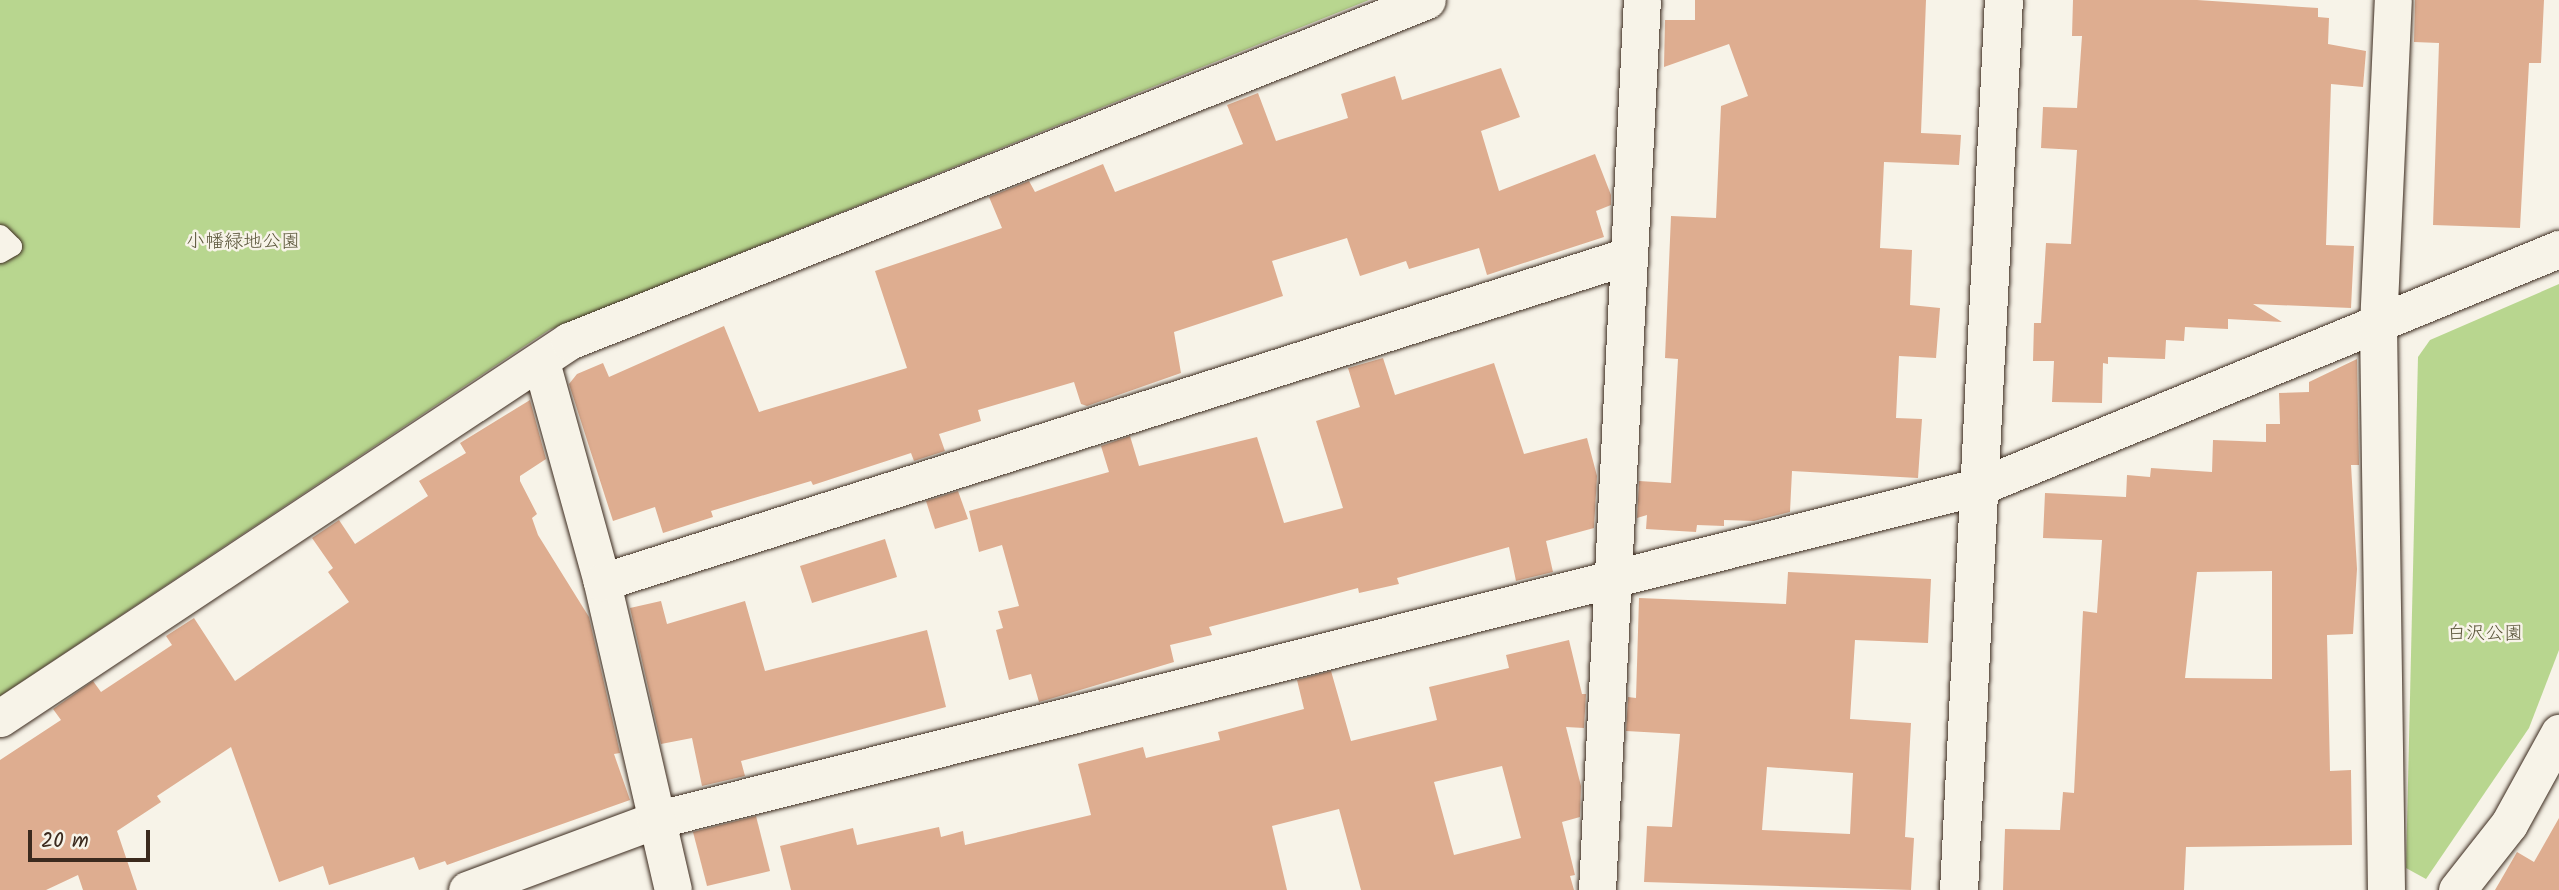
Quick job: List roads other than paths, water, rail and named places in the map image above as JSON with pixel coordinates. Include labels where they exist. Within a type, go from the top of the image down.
[{"type":"street","points":[[0,718],[569,341],[1427,0]]},
{"type":"street","points":[[1597,890],[1642,0]]},
{"type":"street","points":[[1959,890],[2004,0]]},
{"type":"street","points":[[2386,890],[2378,326],[2393,0]]},
{"type":"street","points":[[467,890],[655,820],[1614,581],[1981,486],[2378,326],[2559,249]]},
{"type":"street","points":[[602,582],[1628,256]]},
{"type":"street","points":[[541,362],[602,582],[673,890]]},
{"type":"street","points":[[2457,890],[2509,824],[2559,733]]},
{"type":"lane","points":[[0,234],[12,246],[0,253]]},
{"type":"park label","name":"小幡緑地公園","points":[[243,243]]},
{"type":"park label","name":"白沢公園","points":[[2485,635]]}]
